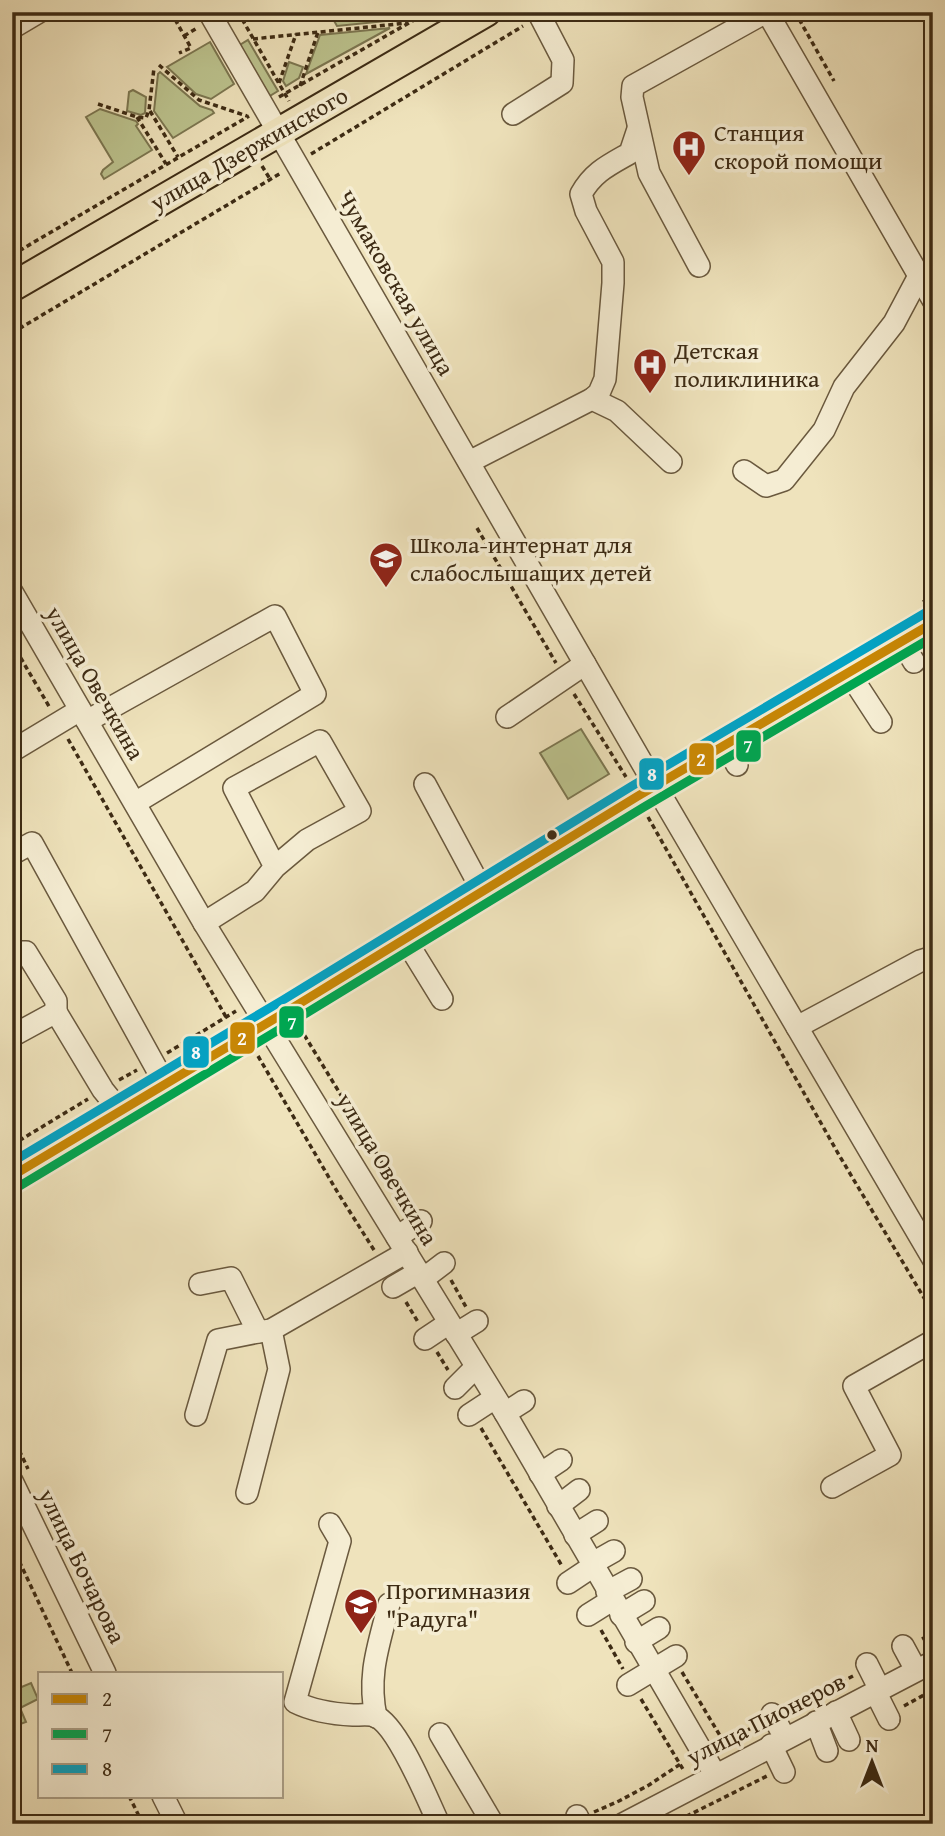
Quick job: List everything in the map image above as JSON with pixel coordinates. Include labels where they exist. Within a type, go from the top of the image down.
[{"type":"main road","name":"улица Дзержинского","points":[[12,287],[472,16]]},
{"type":"main road","points":[[12,1176],[112,1100],[260,1012],[405,939],[647,791],[731,755],[849,673],[921,639]]},
{"type":"street","points":[[12,28],[39,12]]},
{"type":"street","points":[[513,114],[562,83],[563,60],[538,12]]},
{"type":"street","points":[[699,266],[649,173],[632,97],[633,86],[772,15],[933,300]]},
{"type":"street","name":"Чумаковская улица","points":[[206,18],[255,112],[278,132],[585,664],[647,791],[797,1027],[933,1259]]},
{"type":"street","points":[[469,462],[592,399],[598,393],[605,379],[613,262],[586,211],[581,194],[589,179],[630,153],[638,127]]},
{"type":"street","points":[[744,471],[766,486],[784,481],[824,430],[844,387],[894,323],[919,276]]},
{"type":"street","points":[[592,399],[617,411],[671,462]]},
{"type":"street","name":"улица Овечкина","points":[[12,592],[204,923],[500,1406],[715,1774]]},
{"type":"street","points":[[12,751],[58,723],[84,715],[275,616],[315,694],[135,803]]},
{"type":"street","points":[[507,717],[585,664]]},
{"type":"street","points":[[849,673],[881,722]]},
{"type":"street","points":[[204,923],[255,891],[275,867],[307,839],[360,811],[320,741],[234,788],[275,867]]},
{"type":"street","points":[[425,784],[483,892]]},
{"type":"street","points":[[12,854],[33,843],[158,1073]]},
{"type":"street","points":[[405,939],[442,999]]},
{"type":"street","points":[[12,953],[26,952],[56,1001],[56,1013],[112,1100]]},
{"type":"street","points":[[797,1027],[920,961],[933,957]]},
{"type":"street","points":[[12,1036],[56,1013]]},
{"type":"street","points":[[196,1415],[218,1340],[264,1331],[402,1245],[421,1221]]},
{"type":"street","points":[[393,1287],[444,1263]]},
{"type":"street","points":[[200,1284],[231,1278],[264,1331],[279,1369],[247,1493]]},
{"type":"street","points":[[425,1339],[477,1321]]},
{"type":"street","points":[[832,1487],[890,1455],[853,1386],[933,1341]]},
{"type":"street","points":[[455,1388],[476,1367]]},
{"type":"street","points":[[469,1415],[524,1401]]},
{"type":"street","points":[[540,1474],[561,1460]]},
{"type":"street","name":"улица Бочарова","points":[[12,1481],[105,1672]]},
{"type":"street","points":[[558,1506],[579,1490]]},
{"type":"street","points":[[575,1535],[597,1521]]},
{"type":"street","points":[[330,1524],[340,1541],[295,1702],[307,1708],[328,1712],[376,1717],[390,1729],[399,1742],[439,1824]]},
{"type":"street","points":[[568,1583],[614,1551]]},
{"type":"street","points":[[613,1603],[631,1579]]},
{"type":"street","points":[[588,1615],[613,1603],[644,1601]]},
{"type":"street","points":[[376,1717],[372,1674],[389,1604]]},
{"type":"street","points":[[636,1642],[659,1628]]},
{"type":"street","points":[[904,1647],[924,1666]]},
{"type":"street","points":[[628,1685],[676,1656]]},
{"type":"street","points":[[868,1666],[888,1717]]},
{"type":"street","name":"улица Пионеров","points":[[634,1821],[715,1774],[924,1666]]},
{"type":"street","points":[[836,1712],[849,1740]]},
{"type":"street","points":[[773,1715],[821,1753]]},
{"type":"street","points":[[440,1734],[493,1824]]},
{"type":"street","points":[[784,1770],[794,1734]]},
{"type":"street","points":[[164,1798],[177,1824]]},
{"type":"path","points":[[171,12],[191,48]]},
{"type":"path","points":[[238,12],[285,94]]},
{"type":"path","points":[[12,255],[428,12]]},
{"type":"path","points":[[795,12],[834,81]]},
{"type":"path","points":[[184,36],[206,18]]},
{"type":"path","points":[[253,38],[411,22]]},
{"type":"path","points":[[300,86],[318,32]]},
{"type":"path","points":[[279,83],[296,34]]},
{"type":"path","points":[[180,53],[201,42]]},
{"type":"path","points":[[98,104],[146,118],[156,67],[199,100],[255,112]]},
{"type":"path","points":[[149,110],[178,157]]},
{"type":"path","points":[[137,117],[166,164]]},
{"type":"path","points":[[477,528],[565,677],[647,791],[839,1155],[933,1313]]},
{"type":"path","points":[[12,643],[226,1017]]},
{"type":"path","points":[[12,1145],[112,1100],[158,1073],[226,1017],[260,1012]]},
{"type":"path","points":[[12,1546],[72,1672]]},
{"type":"path","points":[[904,1647],[933,1633]]},
{"type":"path","points":[[579,1820],[619,1801],[702,1752],[868,1666]]},
{"type":"path","points":[[888,1717],[933,1690]]},
{"type":"path","points":[[671,1824],[784,1770]]},
{"type":"path","points":[[131,1798],[142,1824]]},
{"type":"green space","points":[[329,12],[418,12],[406,19],[337,26]]},
{"type":"green space","points":[[390,28],[306,74],[320,35]]},
{"type":"green space","points":[[248,40],[278,91],[268,97],[238,46]]},
{"type":"green space","points":[[210,42],[234,84],[211,99],[196,94],[167,67]]},
{"type":"green space","points":[[289,62],[303,67],[299,78],[286,86],[283,81]]},
{"type":"green space","points":[[160,72],[200,106],[214,113],[173,138],[154,111]]},
{"type":"green space","points":[[133,90],[146,97],[145,113],[141,115],[127,111],[129,92]]},
{"type":"green space","points":[[100,109],[136,121],[136,126],[152,150],[104,179],[101,174],[103,170],[113,162],[86,117]]},
{"type":"green space","points":[[581,729],[609,774],[568,799],[540,753]]},
{"type":"green space","points":[[31,1683],[38,1699],[20,1708],[26,1722],[12,1727],[12,1691]]},
{"type":"transit line","name":"8","points":[[12,1162],[632,786],[927,612]]},
{"type":"transit line","name":"2","points":[[12,1176],[638,796],[933,623]]},
{"type":"transit line","name":"7","points":[[18,1187],[644,807],[933,637]]},
{"type":"place","name":"Станция скорой помощи","points":[[689,177]]},
{"type":"place","name":"Детская поликлиника","points":[[650,395]]},
{"type":"place","name":"Школа-интернат для слабослышащих детей","points":[[386,589]]},
{"type":"place","name":"Прогимназия \"Радуга\"","points":[[361,1635]]}]
